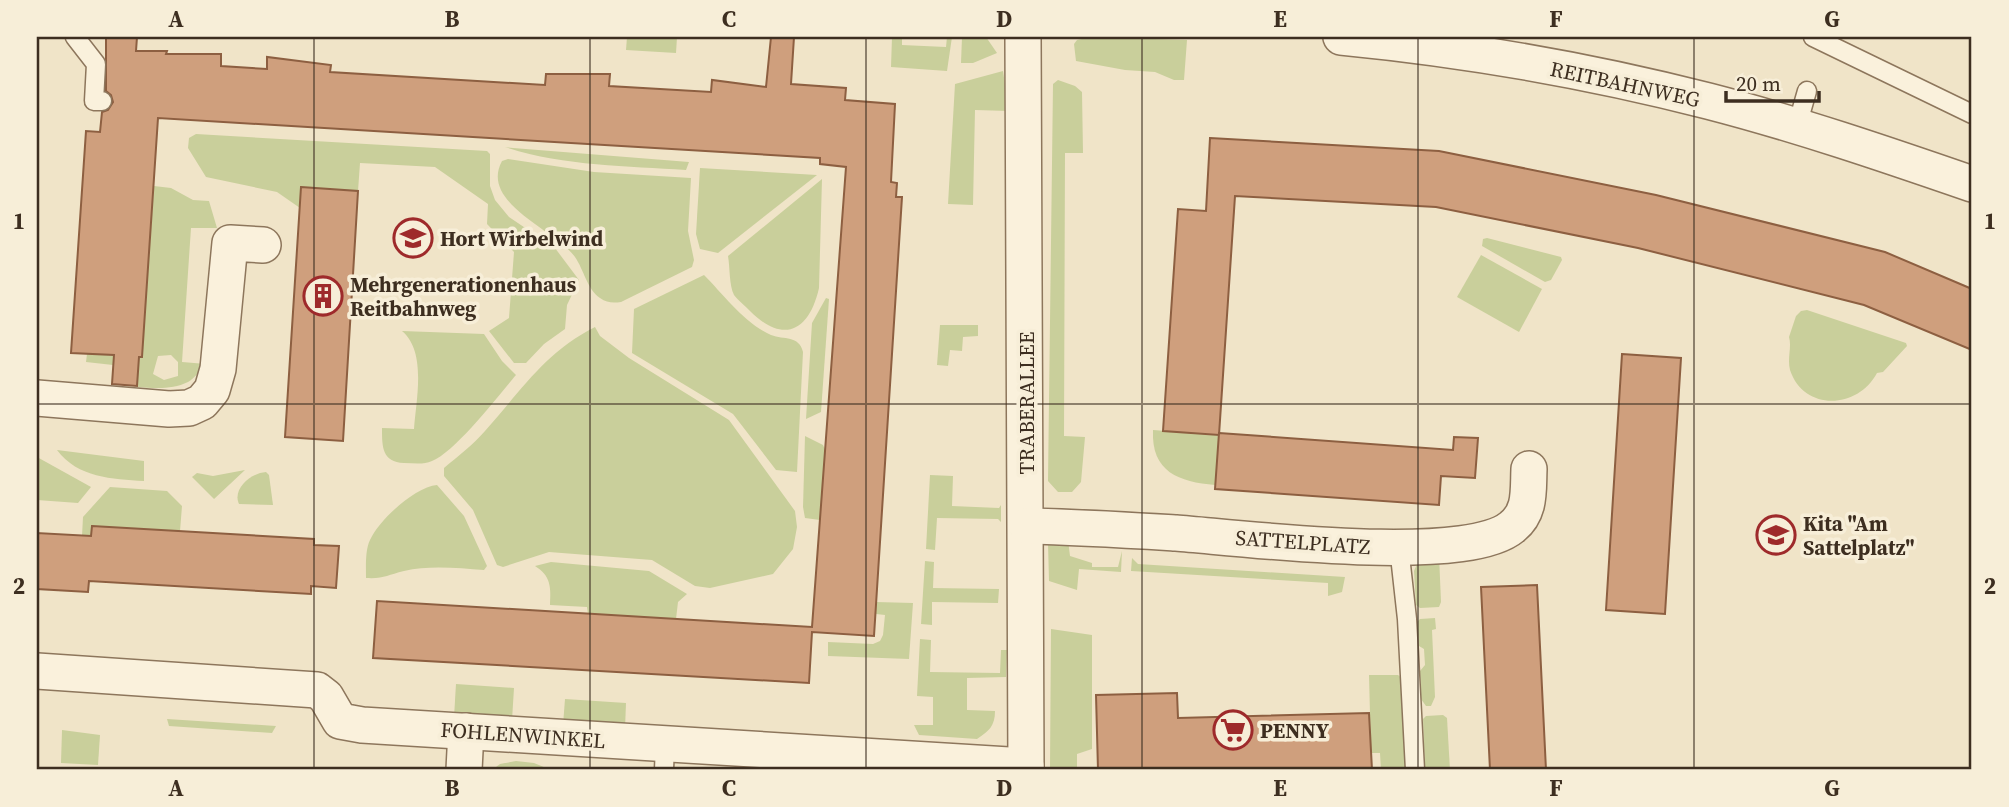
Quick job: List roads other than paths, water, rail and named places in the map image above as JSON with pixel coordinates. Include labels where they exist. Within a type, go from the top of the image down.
[{"type":"street","name":"TRABERALLEE","points":[[1023,37],[1026,768]]},
{"type":"street","name":"REITBAHNWEG","points":[[1340,37],[1435,41],[1707,101],[1797,126],[1972,184]]},
{"type":"street","points":[[37,398],[169,409],[189,408],[202,402],[212,390],[218,369],[230,243],[263,245]]},
{"type":"street","name":"SATTELPLATZ","points":[[1027,526],[1095,528],[1350,546],[1399,547],[1480,541],[1502,534],[1513,527],[1524,514],[1528,501],[1529,469]]},
{"type":"street","name":"FOHLENWINKEL","points":[[37,671],[317,690],[326,697],[340,721],[466,732],[665,757],[1026,768]]},
{"type":"street","points":[[464,770],[466,732]]},
{"type":"lane","points":[[75,37],[96,64],[100,83]]},
{"type":"lane","points":[[1813,37],[1972,114]]},
{"type":"lane","points":[[1797,126],[1807,91]]},
{"type":"lane","points":[[1399,547],[1406,615],[1415,770]]},
{"type":"place","name":"Hort Wirbelwind","points":[[413,238]]},
{"type":"place","name":"Mehrgenerationenhaus Reitbahnweg","points":[[323,296]]},
{"type":"place","name":"Kita \"Am Sattelplatz\"","points":[[1776,535]]},
{"type":"place","name":"PENNY","points":[[1233,730]]}]
